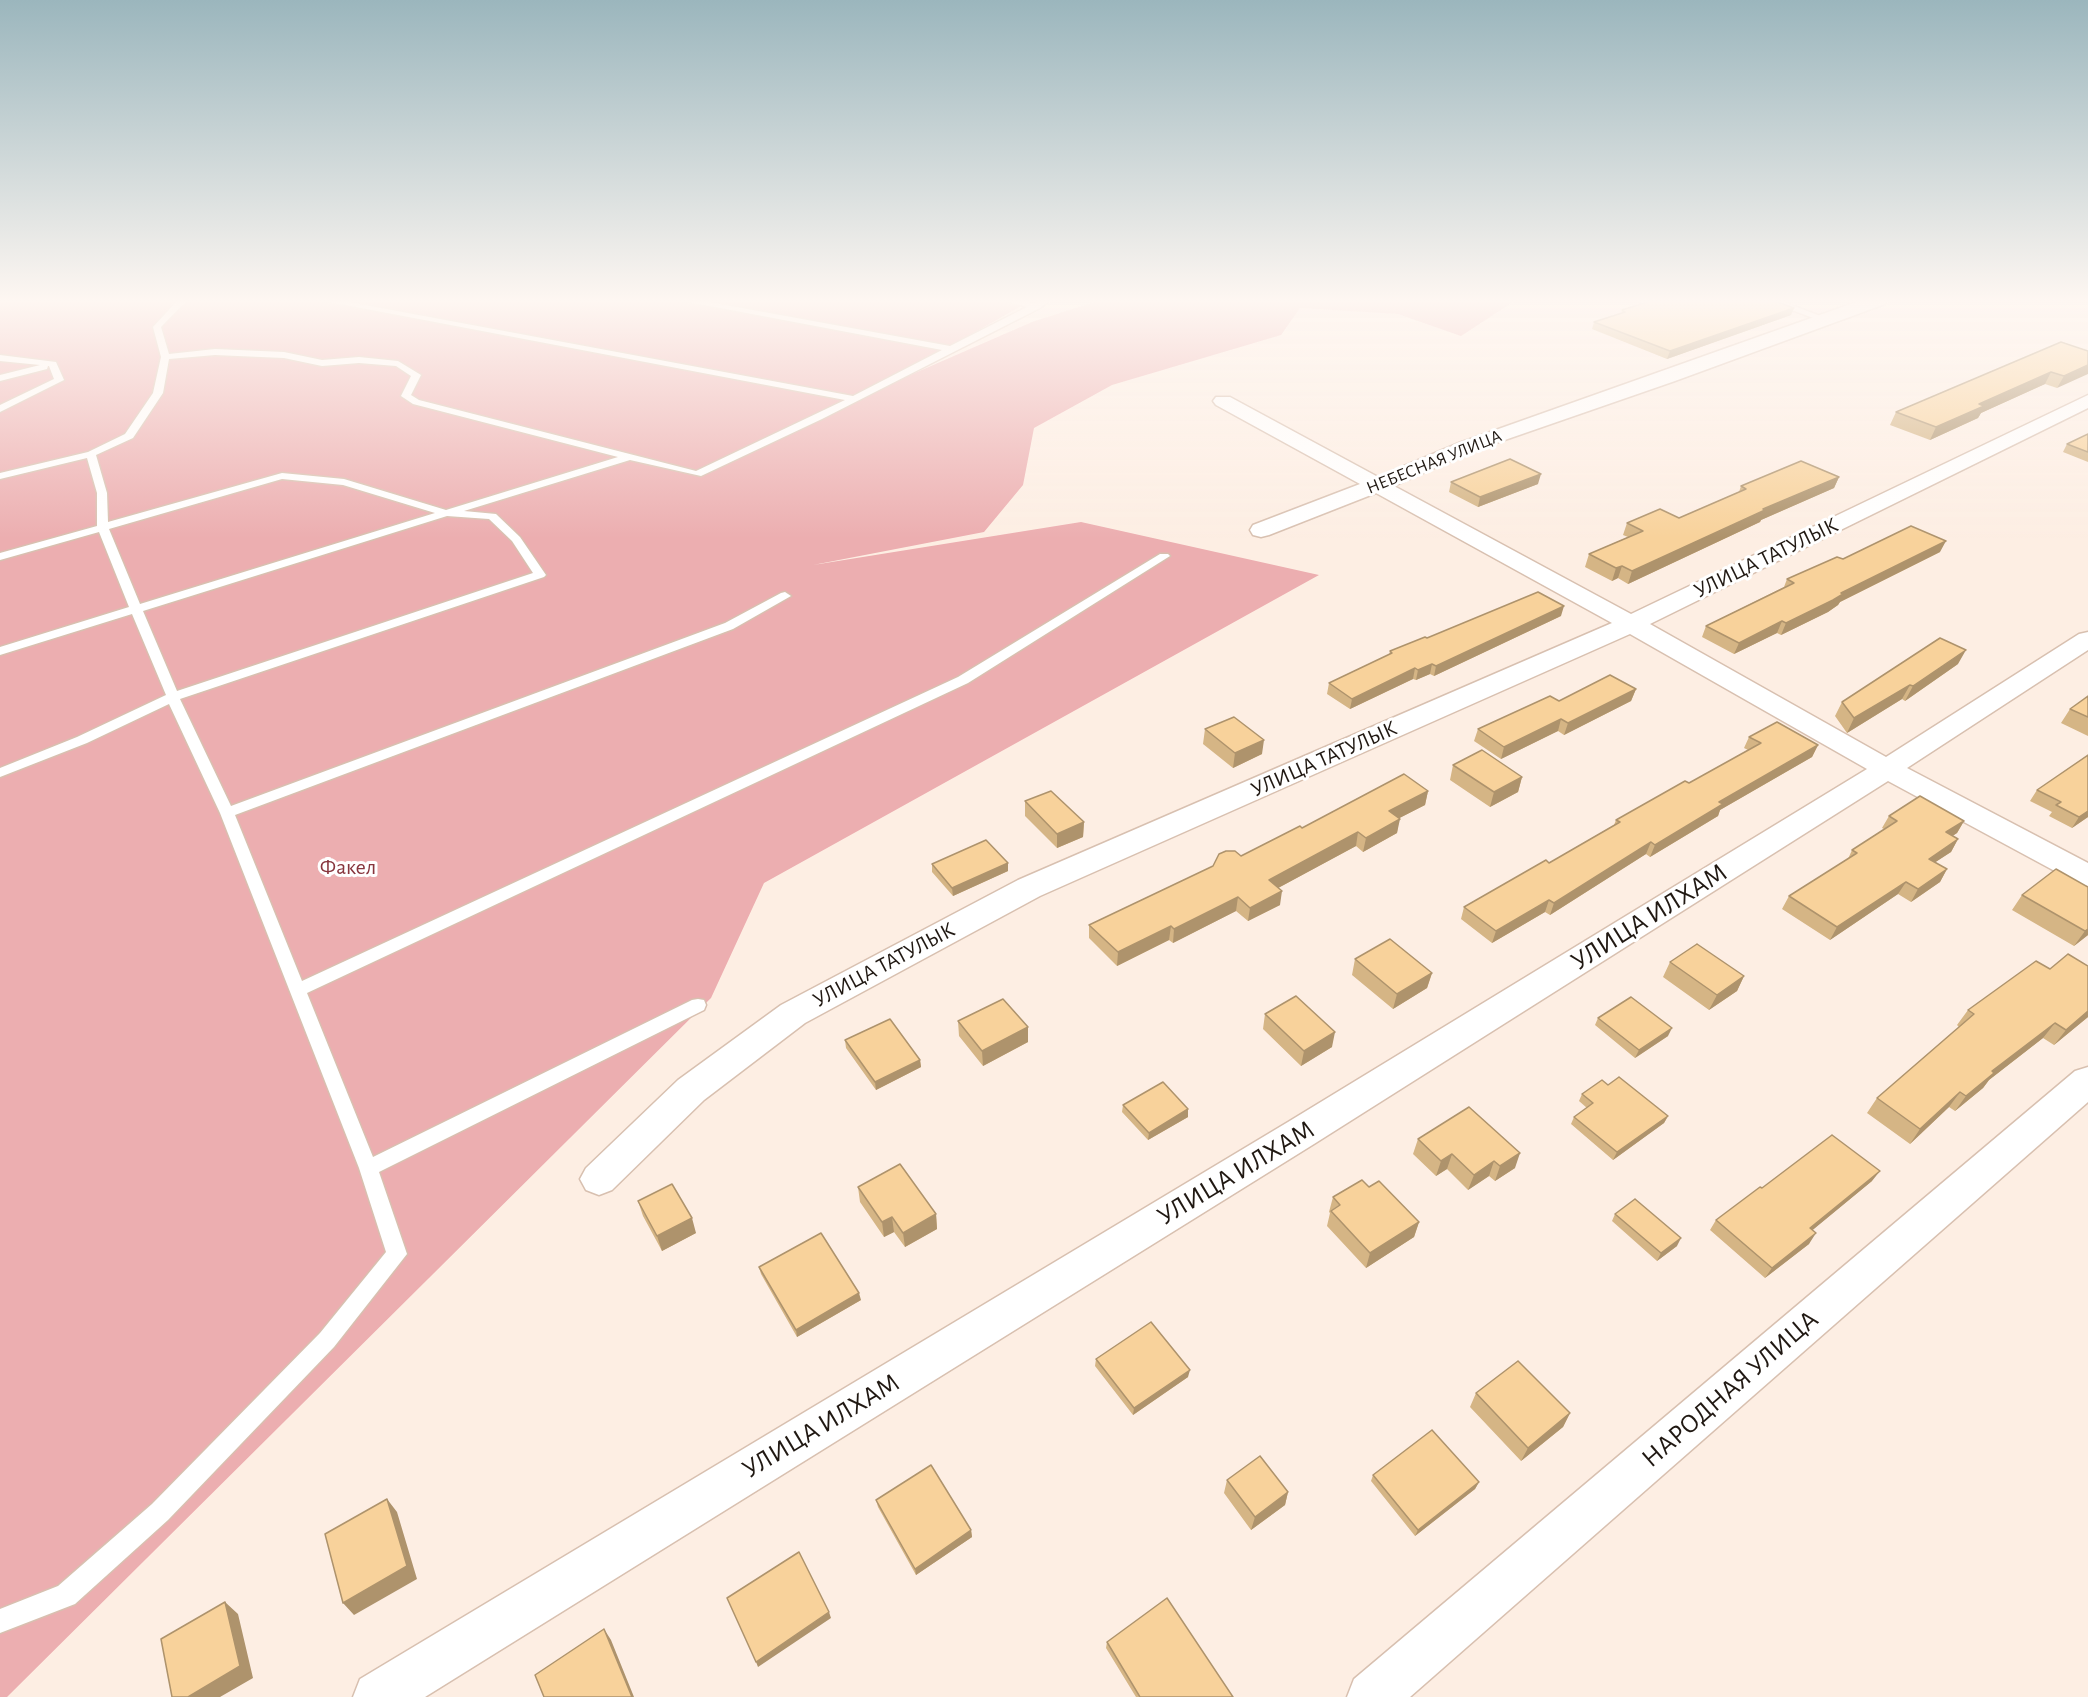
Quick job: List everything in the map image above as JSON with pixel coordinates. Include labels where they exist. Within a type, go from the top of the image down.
[{"type":"street","name":"НЕБЕСНАЯ УЛИЦА","points":[[1261,530],[1377,485],[1466,447],[1659,379]]},
{"type":"street","name":"УЛИЦА ТАТУЛЫК","points":[[599,1179],[691,1090],[803,1008],[1029,888],[1631,624],[2088,400]]},
{"type":"street","points":[[1223,401],[1631,624],[1887,769],[2088,876]]},
{"type":"street","name":"УЛИЦА ИЛХАМ","points":[[378,1697],[1291,1140],[1887,769],[2088,639]]},
{"type":"street","name":"НАРОДНАЯ УЛИЦА","points":[[1372,1697],[2088,1081]]},
{"type":"lane","points":[[0,409],[59,379]]},
{"type":"lane","points":[[0,476],[91,453],[129,436],[158,393],[161,379]]},
{"type":"lane","points":[[414,379],[406,396],[416,402],[697,474],[893,379]]},
{"type":"lane","points":[[748,379],[854,399]]},
{"type":"lane","points":[[0,1621],[66,1595],[160,1512],[327,1340],[397,1254],[368,1168],[227,813],[173,697],[103,529],[102,493],[91,453]]},
{"type":"lane","points":[[0,651],[630,457]]},
{"type":"lane","points":[[0,557],[282,476],[344,482],[446,513],[492,516],[516,539],[540,576],[173,697],[82,740],[0,773]]},
{"type":"lane","points":[[298,990],[963,680],[1164,556]]},
{"type":"lane","points":[[227,813],[729,627],[785,596]]},
{"type":"lane","points":[[368,1168],[698,1005]]},
{"type":"green space","name":"Факел","points":[[0,379],[892,379],[862,396],[901,379],[1132,379],[1112,385],[1034,428],[1023,485],[984,532],[813,565],[1081,522],[1319,575],[764,883],[711,998],[7,1697],[0,1697]]},
{"type":"building","points":[[1973,379],[2035,379],[1979,404],[1984,406],[1936,427],[1896,412]]},
{"type":"building","points":[[2088,434],[2088,452],[2067,444]]},
{"type":"building","points":[[1510,459],[1541,474],[1480,497],[1451,482]]},
{"type":"building","points":[[1801,461],[1839,477],[1763,509],[1765,510],[1632,571],[1622,566],[1616,568],[1589,554],[1643,531],[1627,523],[1660,509],[1679,518],[1746,489],[1741,486]]},
{"type":"building","points":[[1911,526],[1946,541],[1841,593],[1843,594],[1833,600],[1786,623],[1782,621],[1739,643],[1706,626],[1794,583],[1787,579],[1837,557],[1843,559]]},
{"type":"building","points":[[1538,592],[1564,606],[1436,666],[1432,664],[1418,670],[1415,668],[1352,699],[1329,683],[1392,653],[1390,651]]},
{"type":"building","points":[[1940,638],[1966,650],[1913,686],[1910,685],[1854,718],[1842,702]]},
{"type":"building","points":[[1610,675],[1636,689],[1568,723],[1561,719],[1504,747],[1478,729],[1550,696],[1559,701]]},
{"type":"building","points":[[2088,696],[2088,717],[2070,709]]},
{"type":"building","points":[[1234,717],[1264,740],[1235,753],[1205,729]]},
{"type":"building","points":[[1777,722],[1818,745],[1719,802],[1723,804],[1655,845],[1651,842],[1554,903],[1549,900],[1496,931],[1464,907],[1546,860],[1549,863],[1620,822],[1616,820],[1685,781],[1689,783],[1761,743],[1749,737]]},
{"type":"building","points":[[1482,750],[1522,777],[1494,792],[1453,765]]},
{"type":"building","points":[[2088,755],[2088,811],[2079,817],[2056,805],[2061,802],[2037,790]]},
{"type":"building","points":[[1404,774],[1428,791],[1389,811],[1400,819],[1366,838],[1358,832],[1269,880],[1282,891],[1250,908],[1238,897],[1174,929],[1171,926],[1118,952],[1089,925],[1213,866],[1219,854],[1235,851],[1241,856],[1300,826],[1302,828]]},
{"type":"building","points":[[1051,791],[1084,822],[1057,834],[1025,801]]},
{"type":"building","points":[[1920,796],[1964,821],[1946,832],[1958,839],[1929,859],[1947,869],[1918,889],[1906,882],[1837,927],[1789,896],[1857,853],[1852,850],[1897,821],[1889,816]]},
{"type":"building","points":[[986,840],[1008,863],[952,888],[932,864]]},
{"type":"building","points":[[2056,869],[2088,887],[2088,929],[2085,931],[2022,895]]},
{"type":"building","points":[[1390,939],[1432,973],[1397,994],[1355,959]]},
{"type":"building","points":[[1697,944],[1744,976],[1717,995],[1670,962]]},
{"type":"building","points":[[2068,954],[2088,966],[2088,1011],[2066,1030],[2055,1023],[1992,1071],[1994,1073],[1966,1096],[1960,1092],[1920,1129],[1877,1098],[1974,1014],[1968,1010],[2036,961],[2050,969]]},
{"type":"building","points":[[1296,996],[1335,1032],[1304,1051],[1265,1014]]},
{"type":"building","points":[[1631,997],[1672,1028],[1639,1050],[1598,1018]]},
{"type":"building","points":[[1003,999],[1028,1027],[982,1051],[958,1021]]},
{"type":"building","points":[[890,1019],[920,1060],[875,1082],[845,1040]]},
{"type":"building","points":[[1619,1077],[1668,1116],[1617,1152],[1574,1117],[1593,1103],[1582,1094],[1602,1080],[1608,1085]]},
{"type":"building","points":[[1163,1082],[1188,1109],[1149,1133],[1123,1105]]},
{"type":"building","points":[[1469,1107],[1520,1153],[1500,1166],[1494,1161],[1474,1175],[1452,1154],[1441,1161],[1418,1139]]},
{"type":"building","points":[[1832,1135],[1880,1171],[1810,1228],[1816,1233],[1772,1268],[1716,1220]]},
{"type":"building","points":[[900,1164],[936,1214],[903,1233],[892,1217],[882,1222],[858,1187]]},
{"type":"building","points":[[1362,1180],[1369,1187],[1379,1181],[1419,1222],[1370,1253],[1331,1211],[1340,1205],[1333,1197]]},
{"type":"building","points":[[672,1184],[692,1218],[657,1236],[638,1201]]},
{"type":"building","points":[[1635,1199],[1681,1238],[1661,1253],[1615,1214]]},
{"type":"building","points":[[821,1233],[859,1293],[796,1330],[759,1267]]},
{"type":"building","points":[[1151,1322],[1190,1370],[1134,1408],[1096,1359]]},
{"type":"building","points":[[1518,1361],[1570,1413],[1528,1448],[1476,1393]]},
{"type":"building","points":[[1432,1430],[1479,1482],[1418,1530],[1373,1475]]},
{"type":"building","points":[[1260,1456],[1288,1492],[1255,1517],[1227,1480]]},
{"type":"building","points":[[931,1465],[971,1530],[915,1569],[876,1500]]},
{"type":"building","points":[[387,1499],[407,1566],[343,1603],[325,1534]]},
{"type":"building","points":[[799,1552],[829,1612],[756,1662],[727,1598]]},
{"type":"building","points":[[1167,1598],[1233,1697],[1140,1697],[1107,1642]]},
{"type":"building","points":[[225,1602],[240,1666],[188,1697],[172,1697],[161,1639]]},
{"type":"building","points":[[604,1629],[632,1697],[544,1697],[535,1675]]}]
